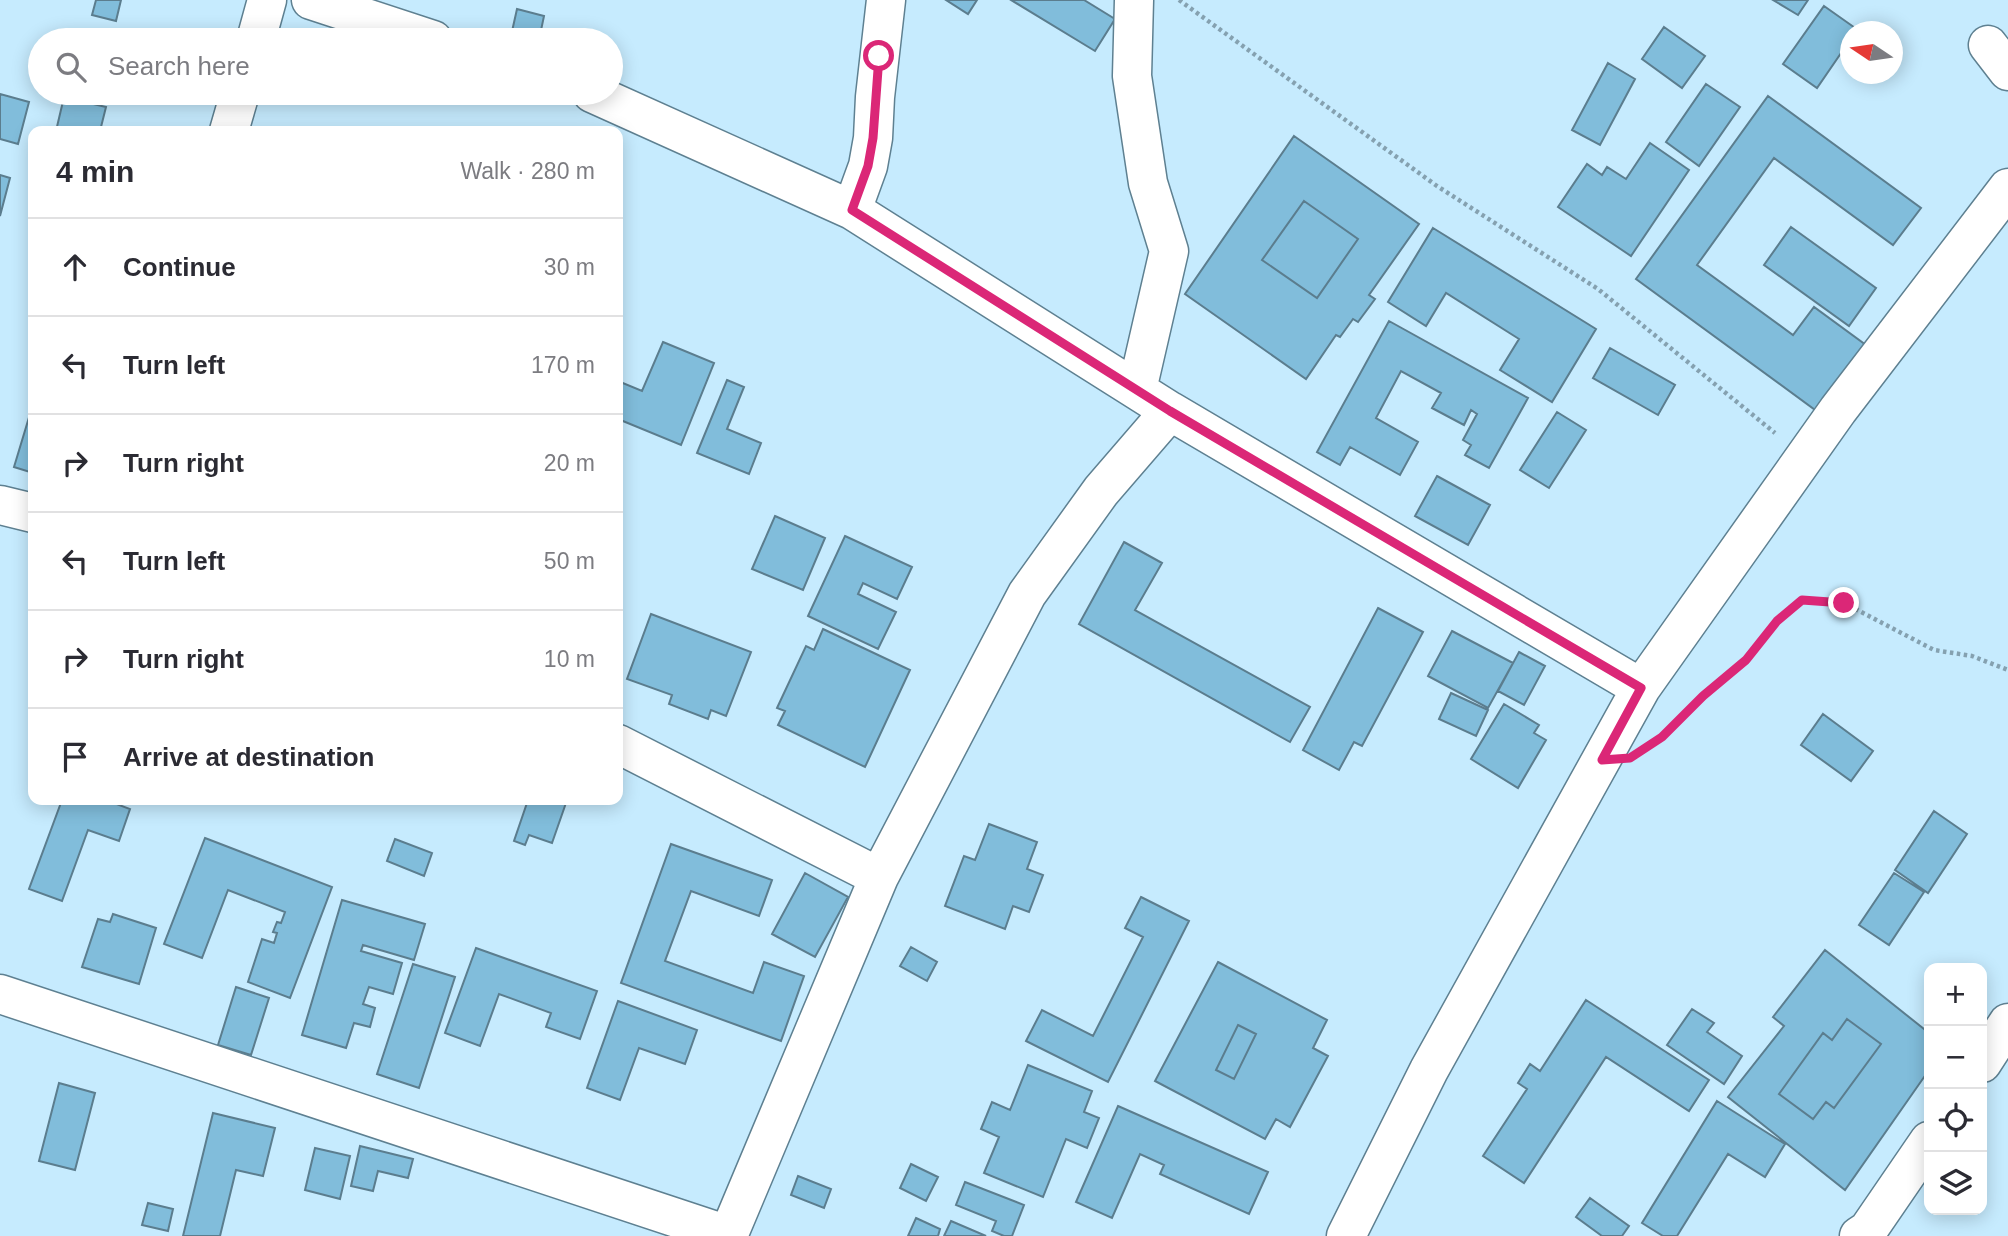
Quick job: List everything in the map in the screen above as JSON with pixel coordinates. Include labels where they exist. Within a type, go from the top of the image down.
[{"type":"street","points":[[259,28],[267,0]]},
{"type":"street","points":[[311,0],[396,28]]},
{"type":"street","points":[[852,210],[868,166],[873,138],[886,0]]},
{"type":"street","points":[[1134,0],[1132,76],[1148,183],[1169,251],[1137,390]]},
{"type":"street","points":[[230,126],[237,105]]},
{"type":"street","points":[[619,105],[852,210],[1170,411],[1641,688]]},
{"type":"street","points":[[1346,1236],[1429,1070],[1641,688],[1838,410],[2008,188]]},
{"type":"street","points":[[0,994],[728,1235],[878,877],[1027,594],[1101,491],[1170,411]]},
{"type":"street","points":[[0,505],[28,512]]},
{"type":"street","points":[[623,747],[878,877]]},
{"type":"street","points":[[1987,1055],[2008,1023]]},
{"type":"street","points":[[1859,1236],[1868,1230],[1924,1148]]},
{"type":"path","points":[[1179,0],[1437,186],[1598,289],[1804,457]]},
{"type":"path","points":[[1602,760],[1630,758],[1662,737],[1703,696],[1746,660],[1777,621],[1802,600],[1844,603],[1934,650],[1972,656],[2008,670]]},
{"type":"building","points":[[96,0],[121,0],[116,21],[92,15]]},
{"type":"building","points":[[946,0],[977,0],[968,14]]},
{"type":"building","points":[[1011,0],[1084,0],[1115,19],[1095,51]]},
{"type":"building","points":[[1773,0],[1808,0],[1798,15]]},
{"type":"building","points":[[1824,6],[1845,21],[1840,21],[1840,55],[1817,88],[1783,64]]},
{"type":"building","points":[[517,9],[544,16],[542,28],[513,28]]},
{"type":"building","points":[[1664,27],[1705,56],[1682,88],[1642,59]]},
{"type":"building","points":[[1608,63],[1635,79],[1600,145],[1572,130]]},
{"type":"building","points":[[1706,84],[1740,107],[1699,166],[1666,142]]},
{"type":"building","points":[[0,94],[28,102],[18,144],[0,139]]},
{"type":"building","points":[[1768,96],[1921,208],[1893,245],[1774,158],[1697,265],[1793,335],[1814,307],[1870,348],[1822,415],[1636,279]]},
{"type":"building","points":[[62,105],[106,107],[101,126],[57,126]]},
{"type":"building","points":[[1294,136],[1419,224],[1369,295],[1375,299],[1358,322],[1353,319],[1340,337],[1336,335],[1306,379],[1185,294]],"holes":[[[1304,201],[1358,239],[1317,298],[1262,260]]]},
{"type":"building","points":[[1650,143],[1689,170],[1631,256],[1558,207],[1587,164],[1602,175],[1607,167],[1626,179]]},
{"type":"building","points":[[0,175],[10,178],[0,216]]},
{"type":"building","points":[[1304,201],[1358,239],[1317,298],[1262,260]]},
{"type":"building","points":[[1791,227],[1876,288],[1849,326],[1764,265]]},
{"type":"building","points":[[1433,228],[1596,329],[1552,402],[1500,370],[1519,339],[1446,293],[1426,326],[1388,302]]},
{"type":"building","points":[[1389,321],[1528,398],[1489,468],[1465,455],[1471,445],[1463,440],[1477,414],[1471,410],[1464,425],[1432,408],[1441,393],[1401,371],[1376,418],[1418,442],[1400,475],[1350,447],[1340,465],[1317,452]]},
{"type":"building","points":[[663,342],[714,363],[681,445],[623,421],[623,383],[642,391]]},
{"type":"building","points":[[1610,348],[1675,385],[1658,415],[1593,378]]},
{"type":"building","points":[[727,380],[744,387],[727,429],[761,443],[749,474],[697,453]]},
{"type":"building","points":[[1557,412],[1586,430],[1549,488],[1520,470]]},
{"type":"building","points":[[28,421],[28,471],[14,467]]},
{"type":"building","points":[[1437,476],[1490,505],[1468,545],[1415,516]]},
{"type":"building","points":[[775,516],[825,538],[803,590],[752,569]]},
{"type":"building","points":[[845,536],[912,567],[897,599],[863,583],[858,594],[896,612],[878,649],[808,616]]},
{"type":"building","points":[[1124,542],[1162,563],[1135,610],[1310,707],[1290,742],[1079,624]]},
{"type":"building","points":[[1378,608],[1423,632],[1362,746],[1354,742],[1339,770],[1303,750]]},
{"type":"building","points":[[651,614],[751,652],[726,716],[711,710],[708,719],[669,704],[672,695],[627,679]]},
{"type":"building","points":[[823,629],[910,670],[865,767],[778,725],[785,711],[777,708],[806,646],[814,650]]},
{"type":"building","points":[[1452,631],[1513,663],[1488,708],[1428,676]]},
{"type":"building","points":[[1519,652],[1545,666],[1524,705],[1498,691]]},
{"type":"building","points":[[1451,693],[1488,710],[1476,736],[1439,719]]},
{"type":"building","points":[[1504,704],[1539,725],[1534,733],[1546,740],[1518,788],[1471,759]]},
{"type":"building","points":[[1823,714],[1873,751],[1851,781],[1801,745]]},
{"type":"building","points":[[60,805],[119,805],[130,809],[119,841],[88,830],[62,901],[29,889]]},
{"type":"building","points":[[526,805],[565,805],[552,843],[529,835],[525,845],[514,841]]},
{"type":"building","points":[[1934,811],[1967,834],[1928,893],[1895,870]]},
{"type":"building","points":[[989,824],[1037,842],[1027,869],[1043,875],[1029,912],[1013,906],[1005,929],[945,906],[964,856],[975,860]]},
{"type":"building","points":[[205,838],[332,887],[290,998],[248,982],[262,939],[274,943],[277,933],[273,932],[277,922],[281,923],[285,912],[228,890],[202,958],[164,944]]},
{"type":"building","points":[[395,839],[432,853],[424,876],[387,861]]},
{"type":"building","points":[[671,844],[772,880],[759,916],[691,891],[665,961],[753,993],[764,962],[804,976],[781,1041],[621,983]]},
{"type":"building","points":[[805,873],[848,897],[815,957],[772,934]]},
{"type":"building","points":[[1894,873],[1924,892],[1889,945],[1859,925]]},
{"type":"building","points":[[1141,897],[1189,921],[1108,1082],[1026,1041],[1042,1010],[1093,1036],[1143,937],[1125,928]]},
{"type":"building","points":[[342,900],[425,924],[414,960],[363,945],[361,951],[402,963],[393,994],[369,987],[363,1004],[375,1008],[370,1027],[354,1023],[346,1048],[302,1035]]},
{"type":"building","points":[[113,914],[156,928],[139,984],[82,967],[98,919],[110,922]]},
{"type":"building","points":[[911,947],[937,962],[927,981],[900,966]]},
{"type":"building","points":[[476,948],[597,991],[580,1039],[546,1027],[551,1013],[499,994],[480,1046],[445,1033]]},
{"type":"building","points":[[1825,950],[1924,1029],[1924,1077],[1845,1190],[1728,1097],[1784,1026],[1773,1017]],"holes":[[[1847,1019],[1881,1044],[1834,1108],[1826,1102],[1813,1119],[1779,1094],[1823,1033],[1832,1040]]]},
{"type":"building","points":[[1218,962],[1327,1020],[1313,1048],[1328,1056],[1290,1127],[1276,1119],[1265,1139],[1155,1081]],"holes":[[[1238,1025],[1256,1034],[1234,1079],[1216,1070]]]},
{"type":"building","points":[[413,964],[455,977],[419,1088],[377,1074]]},
{"type":"building","points":[[236,987],[269,998],[251,1055],[218,1045]]},
{"type":"building","points":[[1586,1000],[1709,1080],[1689,1111],[1606,1057],[1524,1183],[1483,1156],[1527,1089],[1518,1083],[1530,1064],[1540,1071]]},
{"type":"building","points":[[618,1001],[697,1030],[685,1064],[639,1048],[620,1100],[587,1088]]},
{"type":"building","points":[[1692,1009],[1714,1023],[1707,1032],[1742,1056],[1724,1084],[1667,1045]]},
{"type":"building","points":[[1847,1019],[1881,1044],[1834,1108],[1826,1102],[1813,1119],[1779,1094],[1823,1033],[1832,1040]]},
{"type":"building","points":[[1238,1025],[1256,1034],[1234,1079],[1216,1070]]},
{"type":"building","points":[[1028,1065],[1092,1091],[1084,1112],[1099,1118],[1087,1148],[1066,1139],[1043,1197],[984,1173],[999,1137],[981,1129],[992,1102],[1010,1110]]},
{"type":"building","points":[[59,1083],[95,1093],[75,1170],[39,1161]]},
{"type":"building","points":[[1717,1101],[1785,1144],[1765,1177],[1728,1154],[1677,1236],[1663,1236],[1642,1223]]},
{"type":"building","points":[[1118,1106],[1268,1172],[1249,1214],[1160,1174],[1164,1165],[1140,1154],[1112,1218],[1076,1202]]},
{"type":"building","points":[[213,1113],[275,1128],[263,1176],[236,1170],[220,1236],[183,1236]]},
{"type":"building","points":[[360,1146],[413,1159],[408,1178],[378,1171],[373,1191],[351,1186]]},
{"type":"building","points":[[315,1148],[350,1156],[340,1199],[305,1190]]},
{"type":"building","points":[[911,1164],[938,1177],[926,1201],[900,1188]]},
{"type":"building","points":[[798,1176],[831,1189],[824,1208],[791,1195]]},
{"type":"building","points":[[965,1182],[1024,1205],[1012,1236],[992,1231],[996,1221],[956,1205]]},
{"type":"building","points":[[1590,1198],[1629,1226],[1622,1236],[1602,1236],[1576,1217]]},
{"type":"building","points":[[148,1203],[173,1209],[168,1231],[142,1225]]},
{"type":"building","points":[[916,1218],[940,1229],[938,1236],[908,1236]]},
{"type":"building","points":[[951,1221],[986,1236],[944,1236]]},
{"type":"route","points":[[879,56],[873,138],[868,166],[852,210],[1170,411],[1641,688],[1602,760],[1630,758],[1662,737],[1703,696],[1746,660],[1777,621],[1802,600],[1844,603]]}]
